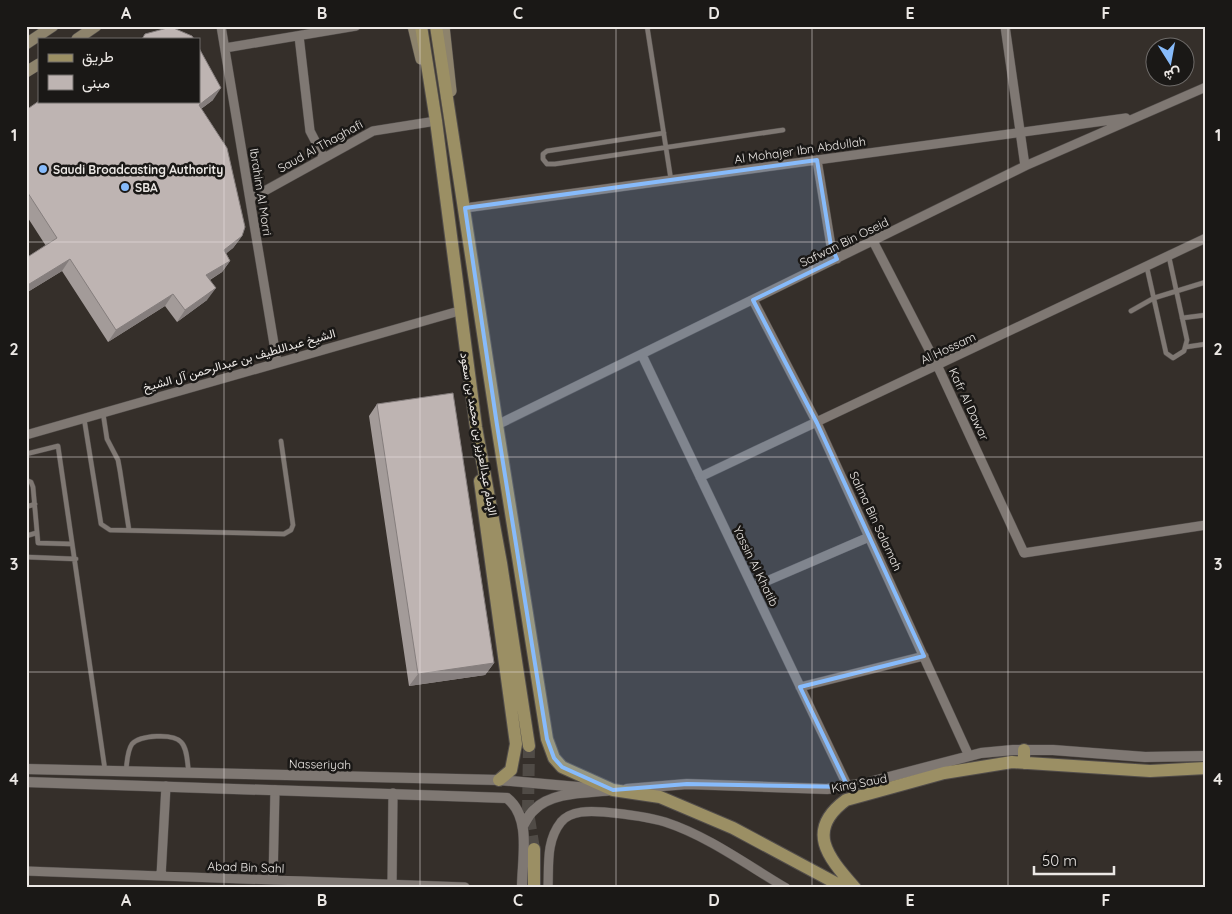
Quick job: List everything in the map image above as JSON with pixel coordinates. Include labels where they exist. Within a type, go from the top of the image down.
[{"type":"main road","points":[[26,44],[53,26]]},
{"type":"main road","points":[[78,38],[96,26]]},
{"type":"main road","name":"الإمام عبدالعزيز بن محمد بن سعود","points":[[413,26],[436,121]]},
{"type":"main road","name":"الإمام عبدالعزيز بن محمد بن سعود","points":[[421,26],[436,121],[459,311],[476,427],[501,563],[529,746]]},
{"type":"main road","name":"الإمام عبدالعزيز بن محمد بن سعود","points":[[436,26],[547,739],[554,758],[562,767],[612,790],[660,797],[733,828],[845,888]]},
{"type":"main road","name":"الإمام عبدالعزيز بن محمد بن سعود","points":[[444,26],[449,62],[453,126]]},
{"type":"main road","points":[[26,72],[38,65]]},
{"type":"main road","points":[[476,427],[481,499],[516,744],[511,770],[499,780]]},
{"type":"main road","points":[[1024,750],[1024,763]]},
{"type":"main road","name":"King Saud","points":[[855,888],[834,864],[825,848],[823,836],[827,819],[832,810],[846,800],[944,773],[984,766],[1024,763],[1150,771],[1206,768]]},
{"type":"main road","points":[[534,849],[534,888]]},
{"type":"street","name":"Ibrahim Al Morri","points":[[221,26],[277,362]]},
{"type":"street","points":[[225,48],[356,26]]},
{"type":"street","points":[[1005,26],[1025,166]]},
{"type":"street","points":[[299,36],[310,131],[324,158]]},
{"type":"street","name":"Safwan Bin Oseid","points":[[497,425],[1025,166],[1206,87]]},
{"type":"street","name":"Al Mohajer Ibn Abdullah","points":[[465,208],[1138,116]]},
{"type":"street","name":"Saud Al Thaghafi","points":[[250,199],[373,131],[436,121]]},
{"type":"street","points":[[817,160],[831,246],[837,259]]},
{"type":"street","name":"Al Hossam","points":[[700,478],[1147,268],[1206,238]]},
{"type":"street","name":"Kafr Al Dawar","points":[[873,241],[938,366],[1024,553],[1206,525]]},
{"type":"street","name":"Salma Bin Salamah","points":[[753,300],[817,424],[969,756]]},
{"type":"street","name":"الشيخ عبداللطيف بن عبدالرحمن آل الشيخ","points":[[26,435],[459,311]]},
{"type":"street","name":"Yassin Al Khatib","points":[[642,355],[848,787]]},
{"type":"street","points":[[752,587],[869,537]]},
{"type":"street","points":[[800,687],[924,656]]},
{"type":"street","name":"King Saud","points":[[523,826],[533,810],[542,803],[572,794],[687,784],[827,789],[848,787],[981,753],[1024,750],[1136,756],[1206,756]]},
{"type":"street","name":"Nasseriyah","points":[[26,769],[499,780],[612,790]]},
{"type":"street","points":[[26,782],[507,798],[516,805],[523,826],[522,888]]},
{"type":"street","points":[[161,876],[166,786]]},
{"type":"street","points":[[273,880],[275,790]]},
{"type":"street","points":[[392,885],[393,794]]},
{"type":"street","points":[[548,888],[549,845],[554,833],[563,820],[575,813],[590,811],[632,815],[664,822],[696,834],[786,888]]},
{"type":"street","name":"Abad Bin Sahl","points":[[26,871],[465,887]]},
{"type":"lane","points":[[648,26],[671,180]]},
{"type":"lane","points":[[664,133],[547,151],[543,154],[543,159],[547,164],[555,164],[666,149],[783,130]]},
{"type":"lane","points":[[1147,268],[1166,353],[1173,358],[1181,355],[1186,347],[1169,256]]},
{"type":"lane","points":[[1131,311],[1154,298],[1206,282]]},
{"type":"lane","points":[[1182,318],[1206,315]]},
{"type":"lane","points":[[1186,347],[1206,344]]},
{"type":"lane","points":[[103,413],[107,439],[119,466],[128,530]]},
{"type":"lane","points":[[84,418],[101,524],[110,530],[284,534],[291,530],[293,525],[281,441]]},
{"type":"lane","points":[[26,454],[58,446],[106,772]]},
{"type":"lane","points":[[26,480],[31,482],[34,487],[38,544],[72,544]]},
{"type":"lane","points":[[26,507],[35,504]]},
{"type":"lane","points":[[26,536],[36,533]]},
{"type":"lane","points":[[26,557],[76,559]]},
{"type":"lane","points":[[125,772],[129,750],[133,743],[140,739],[164,737],[174,738],[181,742],[185,750],[189,774]]},
{"type":"highlighted area","points":[[817,160],[831,246],[837,259],[753,300],[817,423],[924,656],[800,687],[848,787],[687,784],[613,790],[562,767],[554,758],[547,739],[465,208]]},
{"type":"building","points":[[171,27],[193,38],[143,38],[145,34]]},
{"type":"building","name":"SBA","points":[[200,50],[221,88],[199,105],[227,148],[245,227],[242,236],[224,250],[230,261],[206,275],[216,288],[185,310],[173,294],[116,330],[70,259],[26,286],[26,258],[57,238],[26,190],[26,110],[38,102],[200,102]]},
{"type":"building","points":[[453,393],[494,663],[418,674],[377,404]]},
{"type":"tunnel","points":[[529,746],[528,812],[534,849]]},
{"type":"place","name":"Saudi Broadcasting Authority","points":[[43,169]]},
{"type":"place","name":"SBA","points":[[125,187]]}]
